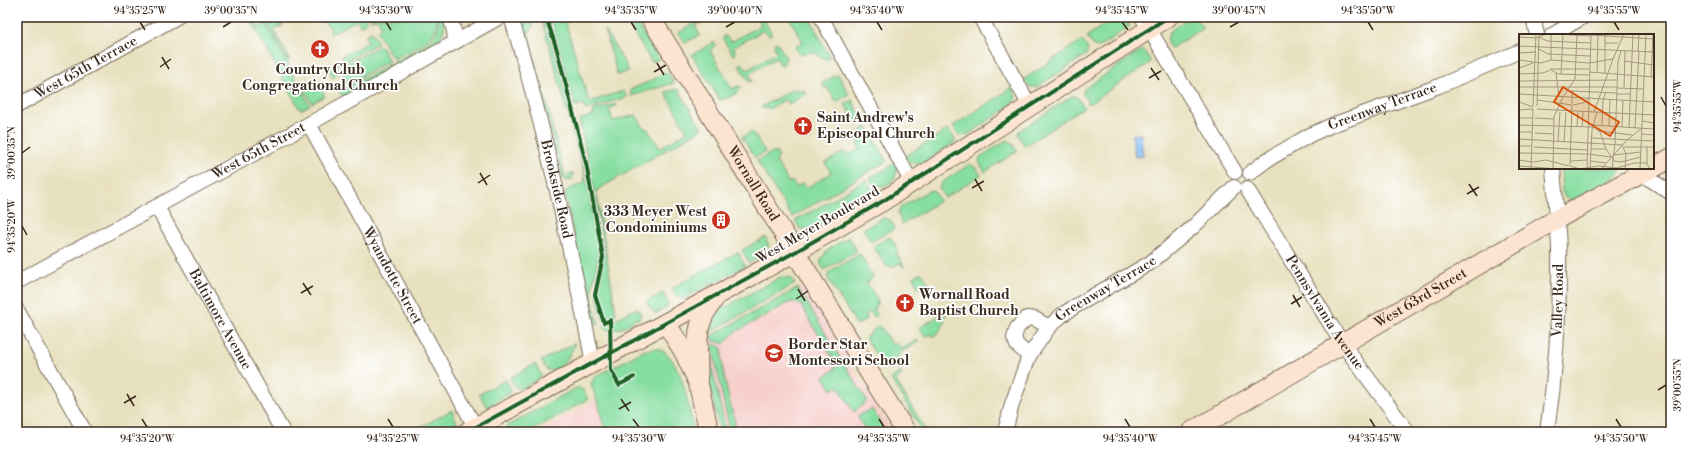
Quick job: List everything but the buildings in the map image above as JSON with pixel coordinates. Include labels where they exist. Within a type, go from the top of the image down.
[{"type":"main road","name":"Wornall Road","points":[[650,17],[906,432]]},
{"type":"main road","name":"West Meyer Boulevard","points":[[474,430],[795,252],[883,201],[1030,106],[1145,23],[1168,17]]},
{"type":"main road","name":"West 63rd Street","points":[[1654,165],[1671,158]]},
{"type":"main road","name":"West 63rd Street","points":[[1191,432],[1342,343],[1645,169]]},
{"type":"main road","points":[[709,432],[698,382],[698,340],[704,316],[717,295]]},
{"type":"main road","points":[[666,323],[684,352],[698,382]]},
{"type":"street","name":"West 65th Terrace","points":[[17,106],[177,17]]},
{"type":"street","points":[[450,17],[454,32],[454,41]]},
{"type":"street","name":"West 65th Street","points":[[17,282],[157,207],[308,124],[454,41],[500,17]]},
{"type":"street","name":"Brookside Road","points":[[511,17],[527,67],[560,198],[593,363]]},
{"type":"street","points":[[821,17],[912,183]]},
{"type":"street","points":[[980,17],[1030,106]]},
{"type":"street","points":[[1533,17],[1537,34]]},
{"type":"street","points":[[1554,34],[1583,17]]},
{"type":"street","points":[[1145,23],[1235,172]]},
{"type":"street","name":"Greenway Terrace","points":[[1250,173],[1267,160],[1310,135],[1439,86],[1519,51]]},
{"type":"street","name":"Wyandotte Street","points":[[308,124],[474,430]]},
{"type":"street","points":[[1245,169],[1250,173],[1252,180],[1241,188],[1231,181],[1235,172],[1238,170],[1245,169]]},
{"type":"street","name":"Valley Road","points":[[1547,432],[1554,380],[1558,315],[1559,251],[1553,169]]},
{"type":"street","points":[[1645,169],[1671,193]]},
{"type":"street","name":"Greenway Terrace","points":[[1005,432],[1012,404],[1029,356],[1049,327],[1062,315],[1074,307],[1150,263],[1241,188]]},
{"type":"street","name":"Pennsylvania Avenue","points":[[1241,188],[1342,343],[1408,432]]},
{"type":"street","name":"Baltimore Avenue","points":[[157,207],[284,432]]},
{"type":"street","points":[[17,310],[85,432]]},
{"type":"street","name":"Greenway Terrace","points":[[1029,356],[1017,344],[1014,338],[1017,328],[1027,318],[1036,319],[1049,327]]},
{"type":"shaded area","name":"Border Star Montessori School","points":[[803,285],[893,432],[720,432],[706,339]]},
{"type":"shaded area","points":[[602,397],[610,432],[537,432]]},
{"type":"green space","points":[[249,17],[262,17],[263,20],[256,24],[258,28],[266,24],[310,105],[300,110]]},
{"type":"green space","points":[[264,17],[279,17],[283,25],[274,30],[290,60],[288,61]]},
{"type":"green space","points":[[326,17],[364,17],[367,22],[360,26],[357,20],[331,34],[330,26],[325,24],[323,19]]},
{"type":"green space","points":[[369,17],[436,17],[436,25],[434,32],[423,44],[393,59],[377,31],[381,26],[379,21],[377,19],[371,20]]},
{"type":"green space","points":[[438,17],[444,17],[444,27],[437,43],[423,54],[397,67],[394,62],[417,50],[431,40],[436,33]]},
{"type":"green space","points":[[541,17],[544,17],[545,20],[569,103],[594,216],[598,245],[598,263],[592,294],[599,323],[595,324],[595,316],[588,307],[565,193],[567,190],[584,183],[585,176]]},
{"type":"green space","points":[[550,17],[564,17],[589,102],[623,91],[627,97],[585,110],[583,104],[575,106]]},
{"type":"green space","points":[[624,17],[633,17],[659,59],[653,62],[651,61]]},
{"type":"green space","points":[[705,17],[710,17],[695,26],[700,35],[685,43],[678,33]]},
{"type":"green space","points":[[757,17],[762,17],[771,32],[771,35],[768,35],[764,30],[734,47],[736,54],[733,55],[723,39],[724,36],[726,36],[731,42],[761,25]]},
{"type":"green space","points":[[789,17],[809,17],[830,57],[827,60],[812,52],[801,54],[798,53],[795,47],[803,42]]},
{"type":"green space","points":[[1117,17],[1125,17],[1130,26],[1099,47],[1093,46],[1087,36]]},
{"type":"green space","points":[[1192,17],[1195,17],[1203,28],[1170,49],[1168,43],[1169,33],[1172,29]]},
{"type":"green space","points":[[530,18],[533,26],[527,36],[550,115],[565,177],[572,173],[574,174],[571,180],[567,181],[563,178],[521,25],[524,21]]},
{"type":"green space","points":[[605,30],[629,71],[617,75]]},
{"type":"green space","points":[[372,32],[378,43],[337,66],[339,73],[333,78],[328,68],[343,59],[342,56],[369,42],[365,36]]},
{"type":"green space","points":[[1082,40],[1088,49],[1086,55],[1037,87],[1030,87],[1023,80]]},
{"type":"green space","points":[[714,42],[716,45],[710,50],[732,89],[738,86],[741,87],[740,90],[732,96],[720,100],[692,55]]},
{"type":"green space","points":[[775,42],[778,44],[786,58],[783,65],[781,65],[776,58],[749,74],[752,81],[749,82],[739,66],[740,64],[742,63],[747,70],[777,52],[774,47]]},
{"type":"green space","points":[[381,46],[389,61],[347,84],[343,77],[345,69],[344,65]]},
{"type":"green space","points":[[1143,49],[1151,62],[1089,104],[1083,95],[1084,89]]},
{"type":"green space","points":[[391,64],[394,69],[343,97],[339,91]]},
{"type":"green space","points":[[667,72],[674,83],[631,96],[631,89]]},
{"type":"green space","points":[[838,74],[849,95],[836,102],[827,87],[825,88],[822,83]]},
{"type":"green space","points":[[312,82],[316,88],[321,89],[325,96],[312,103],[303,87]]},
{"type":"green space","points":[[1013,87],[1016,99],[1009,107],[966,136],[959,135],[953,126]]},
{"type":"green space","points":[[678,89],[702,129],[597,190],[597,193],[595,193],[579,120],[594,115],[593,110],[616,104],[617,106],[609,109],[613,121],[636,115],[645,129],[647,128],[660,148],[687,132],[665,92]]},
{"type":"green space","points":[[793,89],[805,91],[807,93],[789,104],[786,99],[769,109],[767,107],[763,109],[761,107]]},
{"type":"green space","points":[[1072,96],[1077,97],[1084,107],[1025,146],[1018,135],[1019,131]]},
{"type":"green space","points":[[852,100],[864,122],[857,125],[845,104]]},
{"type":"green space","points":[[867,127],[887,161],[792,217],[757,161],[772,152],[773,154],[776,152],[779,158],[776,161],[789,183],[792,181],[796,187],[803,183],[806,188],[831,173],[825,163],[845,151],[848,155],[860,149],[857,144],[859,142],[855,135]]},
{"type":"green space","points":[[948,129],[955,139],[954,143],[923,163],[911,163],[904,157]]},
{"type":"green space","points":[[751,132],[754,134],[765,152],[755,158],[742,137]]},
{"type":"green space","points":[[1007,140],[1011,142],[1017,151],[985,172],[979,162],[980,157]]},
{"type":"green space","points":[[895,163],[897,171],[894,178],[882,188],[880,185],[875,188],[870,178]]},
{"type":"green space","points":[[970,164],[976,168],[981,175],[945,198],[939,188],[941,183]]},
{"type":"green space","points":[[1561,169],[1619,169],[1620,172],[1613,179],[1572,200],[1564,196],[1562,191]]},
{"type":"green space","points":[[866,180],[874,193],[816,227],[800,229],[795,221]]},
{"type":"green space","points":[[933,190],[940,201],[902,224],[898,213],[901,207],[928,191]]},
{"type":"green space","points":[[595,195],[597,195],[616,314],[604,321],[600,312],[597,294],[604,254]]},
{"type":"green space","points":[[883,218],[890,220],[895,228],[871,242],[863,229]]},
{"type":"green space","points":[[766,237],[766,242],[769,244],[766,250],[749,263],[742,250]]},
{"type":"green space","points":[[849,237],[857,251],[824,270],[820,262],[822,257],[832,247]]},
{"type":"green space","points":[[890,237],[898,250],[896,252],[904,268],[900,263],[887,267],[873,246]]},
{"type":"green space","points":[[738,252],[745,266],[683,299],[677,297],[672,288]]},
{"type":"green space","points":[[860,254],[873,277],[867,283],[878,301],[874,309],[877,315],[874,317],[870,312],[866,315],[867,319],[857,325],[827,277],[829,276],[827,273]]},
{"type":"green space","points":[[920,273],[923,274],[931,287],[924,292],[921,287],[918,288],[914,277]]},
{"type":"green space","points":[[781,277],[791,278],[795,284],[708,333],[709,321],[720,310]]},
{"type":"green space","points":[[798,288],[840,357],[834,360],[800,304],[790,302],[734,333],[724,344],[712,340],[712,335]]},
{"type":"green space","points":[[663,293],[668,303],[667,307],[657,313],[654,313],[646,302]]},
{"type":"green space","points":[[637,308],[641,314],[639,320],[635,318],[629,324],[616,329],[611,330],[603,328],[604,325]]},
{"type":"green space","points":[[945,312],[944,323],[939,332],[933,337],[931,334],[925,337],[919,328]]},
{"type":"green space","points":[[878,326],[882,329],[892,345],[896,343],[898,346],[903,348],[917,340],[918,342],[901,352],[894,362],[883,366],[865,338]]},
{"type":"green space","points":[[706,339],[726,432],[720,432],[704,360]]},
{"type":"green space","points":[[575,343],[565,362],[561,366],[557,369],[547,370],[541,361]]},
{"type":"green space","points":[[714,344],[722,348],[723,368],[737,432],[730,432],[712,346]]},
{"type":"green space","points":[[654,348],[664,351],[678,370],[687,396],[694,432],[605,432],[599,406],[591,384],[595,377],[643,351]]},
{"type":"green space","points":[[842,360],[867,401],[854,412],[838,386],[832,390],[824,377],[834,370],[836,363]]},
{"type":"green space","points":[[535,364],[541,374],[540,378],[521,389],[515,387],[510,378]]},
{"type":"green space","points":[[900,372],[902,375],[895,379],[927,432],[923,432],[891,379]]},
{"type":"green space","points":[[506,380],[511,389],[510,393],[487,407],[479,394]]},
{"type":"green space","points":[[576,388],[583,390],[588,399],[529,432],[502,432],[507,426]]},
{"type":"green space","points":[[872,409],[886,432],[867,432],[857,416]]},
{"type":"green space","points":[[452,410],[457,423],[442,432],[412,432]]},
{"type":"water","points":[[1141,134],[1143,156],[1135,157],[1132,135]]},
{"type":"cycle path","points":[[546,17],[557,50],[586,163],[603,257],[595,295],[604,323],[610,320],[611,370],[619,385],[634,377]]},
{"type":"cycle path","points":[[467,432],[795,252],[883,201],[1168,17]]},
{"type":"place","name":"Country Club Congregational Church","points":[[320,49]]},
{"type":"place","name":"Saint Andrew's Episcopal Church","points":[[803,126]]},
{"type":"place","name":"333 Meyer West Condominiums","points":[[721,220]]},
{"type":"place","name":"Wornall Road Baptist Church","points":[[905,303]]},
{"type":"place","name":"Border Star Montessori School","points":[[774,353]]}]
